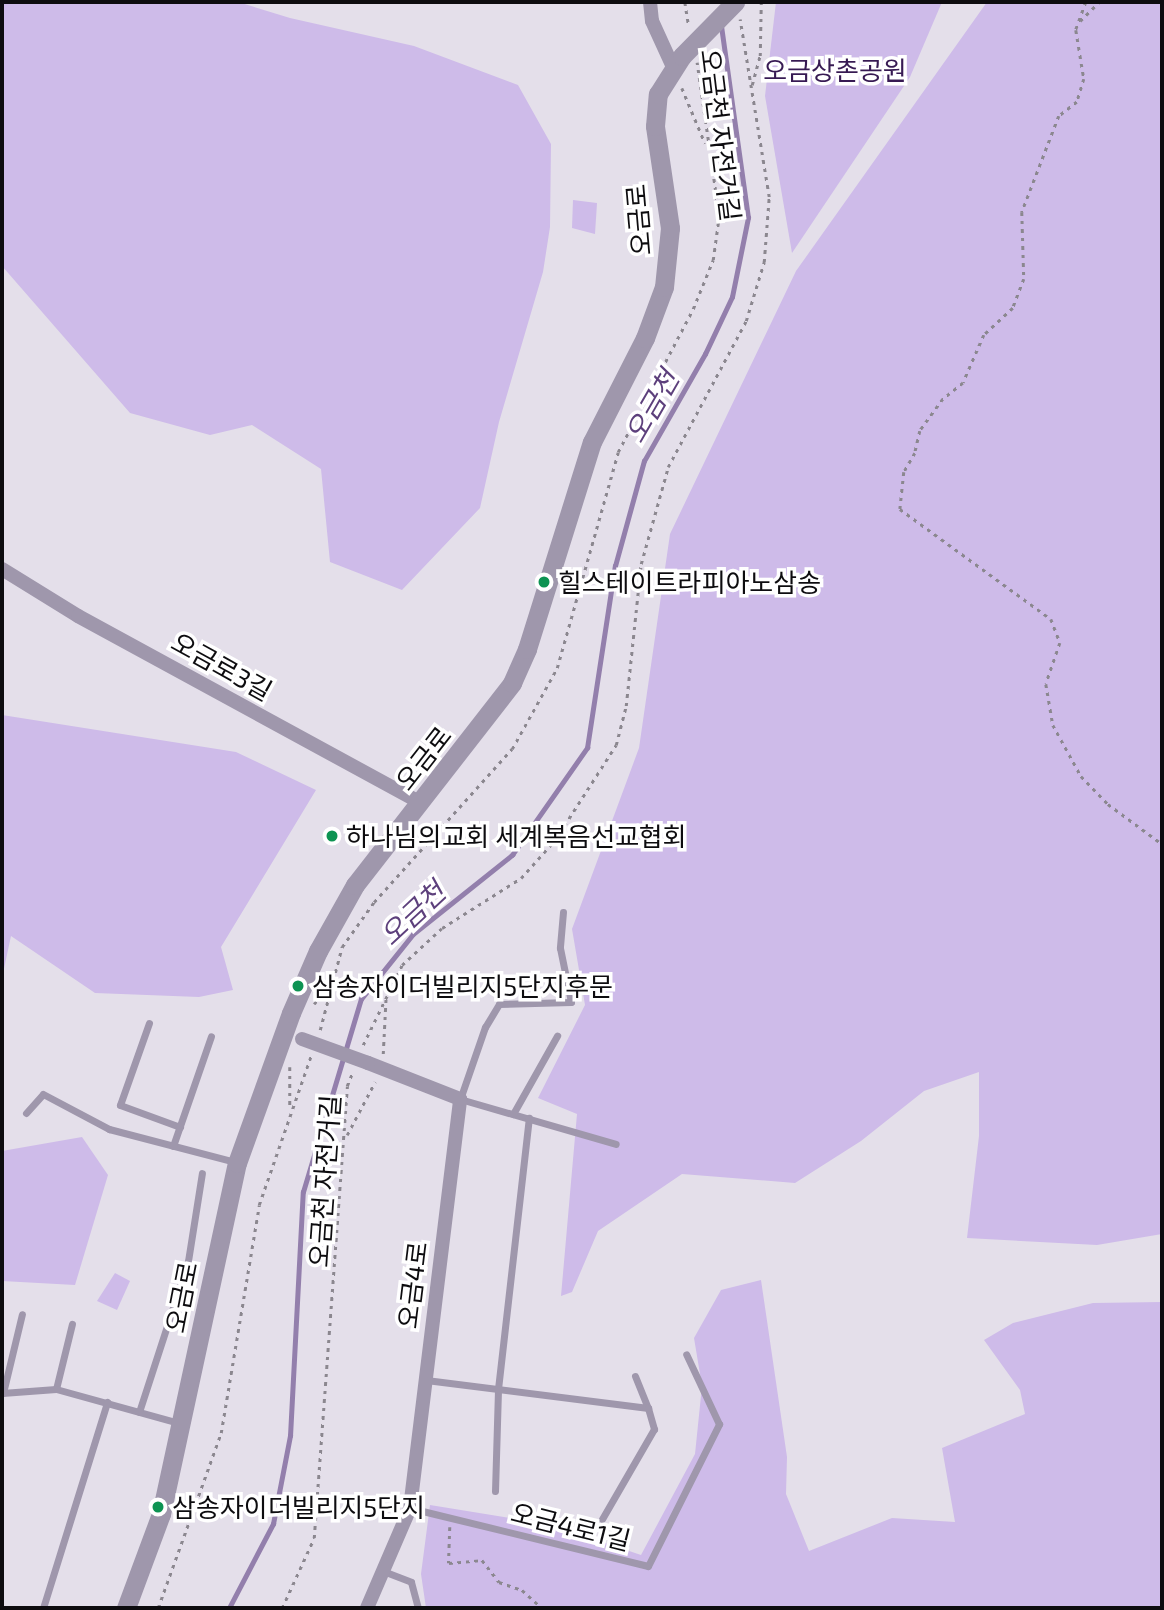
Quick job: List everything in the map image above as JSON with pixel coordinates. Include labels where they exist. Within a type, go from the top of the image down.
[{"type":"street","points":[[650,2],[652,21],[684,59]]},
{"type":"street","name":"오금로","points":[[126,1608],[161,1514],[183,1424],[237,1163],[301,1038],[318,951],[349,895],[512,682],[527,649],[592,442],[645,338],[664,287],[670,228],[655,126],[658,94],[684,59],[737,7]]},
{"type":"street","name":"오금로3길","points":[[2,569],[78,616],[421,803]]},
{"type":"street","points":[[301,1038],[460,1099]]},
{"type":"street","name":"오금4로","points":[[367,1608],[410,1507],[460,1099]]},
{"type":"lane","points":[[563,912],[561,948],[571,1002],[499,1004],[485,1027],[460,1099],[616,1144]]},
{"type":"lane","points":[[149,1023],[120,1105],[180,1127]]},
{"type":"lane","points":[[173,1146],[211,1036]]},
{"type":"lane","points":[[513,1114],[557,1036]]},
{"type":"lane","points":[[26,1113],[43,1094],[109,1129],[237,1163]]},
{"type":"lane","points":[[495,1491],[498,1389],[529,1118]]},
{"type":"lane","points":[[139,1412],[188,1261],[202,1173]]},
{"type":"lane","points":[[22,1314],[2,1393],[57,1389],[183,1424]]},
{"type":"lane","points":[[57,1389],[72,1324]]},
{"type":"lane","name":"오금4로1길","points":[[410,1507],[648,1566],[719,1423],[686,1353]]},
{"type":"lane","points":[[602,1519],[654,1429],[635,1376]]},
{"type":"lane","points":[[425,1380],[648,1408]]},
{"type":"lane","points":[[43,1608],[107,1402]]},
{"type":"lane","points":[[383,1571],[411,1582],[418,1608]]},
{"type":"path","name":"오금천 자전거길","points":[[301,1038],[334,979],[342,947],[360,920],[512,749],[544,698],[564,645],[618,452],[693,309],[713,260],[719,215],[707,148],[684,59],[685,2]]},
{"type":"path","points":[[751,88],[760,56],[761,2]]},
{"type":"path","points":[[1086,2],[1078,23],[1084,79],[1077,102],[1059,116],[1023,212],[1024,279],[1013,308],[984,335],[970,359],[963,383],[943,399],[920,431],[915,453],[904,472],[900,509],[1051,619],[1060,643],[1046,684],[1053,725],[1081,776],[1108,804],[1162,844]]},
{"type":"path","points":[[1078,23],[1098,2]]},
{"type":"path","name":"오금천 자전거길","points":[[362,1047],[386,992],[422,944],[520,878],[555,840],[612,753],[626,706],[640,564],[667,467],[746,321],[764,262],[769,197],[737,7]]},
{"type":"path","points":[[684,59],[707,148]]},
{"type":"path","points":[[311,1008],[334,979]]},
{"type":"path","points":[[383,1054],[386,992]]},
{"type":"path","name":"오금천 자전거길","points":[[158,1608],[221,1433],[259,1205],[311,1055]]},
{"type":"path","name":"오금천 자전거길","points":[[282,1608],[314,1538],[347,1086],[363,1061]]},
{"type":"path","points":[[290,1065],[290,1111]]},
{"type":"path","points":[[345,1138],[375,1082]]},
{"type":"path","points":[[450,1518],[449,1563],[482,1560],[499,1582],[522,1590],[542,1608]]},
{"type":"green space","points":[[2,2],[238,2],[290,18],[414,46],[518,85],[551,144],[550,227],[543,272],[499,422],[480,508],[402,590],[330,562],[321,469],[252,425],[210,435],[130,413],[2,266]]},
{"type":"green space","name":"오금상촌공원","points":[[776,2],[942,2],[910,77],[792,253],[765,96]]},
{"type":"green space","points":[[987,2],[1162,2],[1162,1234],[1097,1245],[967,1238],[979,1136],[979,1072],[924,1091],[861,1141],[795,1183],[682,1174],[598,1231],[572,1292],[561,1296],[577,1114],[538,1098],[585,1005],[572,929],[639,748],[670,534],[796,271]]},
{"type":"green space","points":[[573,200],[597,203],[595,234],[572,228]]},
{"type":"green space","points":[[2,715],[236,752],[316,790],[221,947],[233,990],[199,997],[95,993],[11,936],[2,978]]},
{"type":"green space","points":[[82,1137],[108,1175],[75,1285],[2,1281],[2,1151]]},
{"type":"green space","points":[[115,1273],[130,1281],[117,1310],[97,1301]]},
{"type":"green space","points":[[761,1280],[787,1457],[786,1494],[809,1551],[892,1518],[955,1522],[942,1448],[1025,1414],[1020,1390],[984,1340],[1013,1323],[1093,1303],[1162,1302],[1162,1608],[426,1608],[421,1574],[430,1505],[552,1525],[641,1555],[695,1454],[702,1386],[694,1338],[721,1290]]},
{"type":"waterway","name":"오금천","points":[[229,1608],[273,1524],[290,1436],[303,1192],[361,999],[413,934],[512,855],[587,748],[615,566],[644,461],[705,354],[732,297],[748,218],[721,27]]},
{"type":"place","name":"힐스테이트라피아노삼송","points":[[544,582]]},
{"type":"place","name":"하나님의교회 세계복음선교협회","points":[[332,836]]},
{"type":"place","name":"삼송자이더빌리지5단지후문","points":[[298,986]]},
{"type":"place","name":"삼송자이더빌리지5단지","points":[[158,1507]]}]
